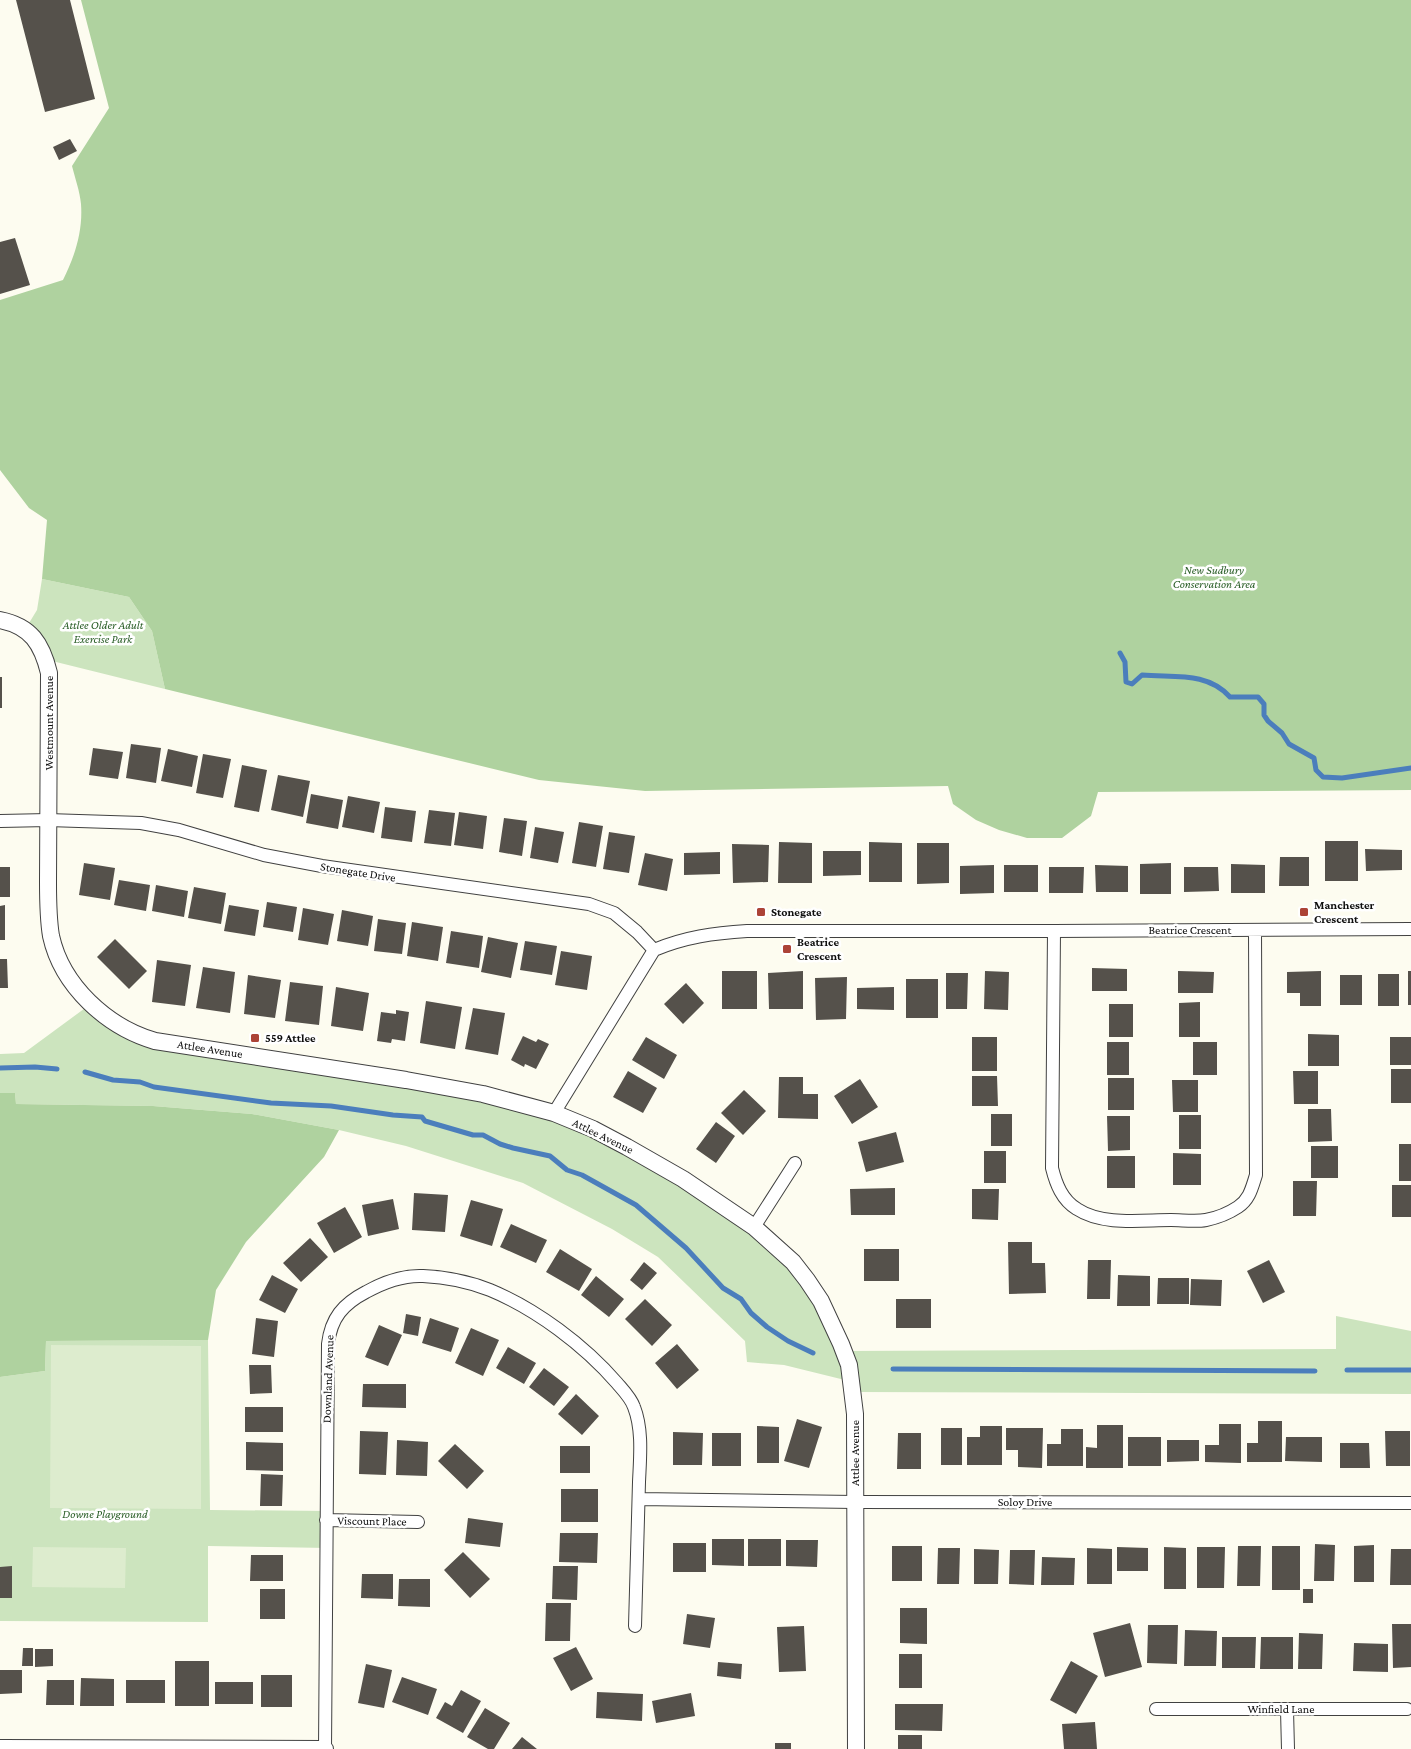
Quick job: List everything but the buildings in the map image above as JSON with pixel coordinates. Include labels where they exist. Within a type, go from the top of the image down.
[{"type":"street","name":"Westmount Avenue","points":[[0,620],[24,628],[37,642],[45,656],[50,673],[48,820]]},
{"type":"street","name":"Stonegate Drive","points":[[0,822],[48,820],[141,823],[179,830],[264,855],[322,866],[589,904],[614,913],[637,932],[654,950]]},
{"type":"street","name":"Attlee Avenue","points":[[48,820],[48,910],[52,937],[60,961],[74,984],[91,1004],[127,1031],[155,1041],[446,1086],[554,1114],[593,1130],[683,1179],[754,1227],[774,1244],[807,1280],[831,1319],[849,1365],[855,1414],[856,1749]]},
{"type":"street","name":"Beatrice Crescent","points":[[654,950],[693,936],[747,931],[1411,929]]},
{"type":"street","points":[[1054,931],[1052,1168],[1056,1184],[1065,1198],[1077,1210],[1098,1217],[1114,1220],[1204,1220],[1221,1215],[1239,1206],[1249,1196],[1256,1174],[1255,930]]},
{"type":"street","points":[[554,1114],[654,950]]},
{"type":"street","points":[[754,1227],[795,1163]]},
{"type":"street","name":"Downland Avenue","points":[[325,1749],[327,1360],[330,1330],[343,1308],[355,1298],[387,1282],[408,1276],[448,1279],[489,1289],[509,1298],[550,1324],[592,1356],[623,1389],[634,1406],[639,1426],[639,1499],[634,1626]]},
{"type":"street","name":"Soloy Drive","points":[[639,1499],[855,1502],[1411,1503]]},
{"type":"street","name":"Viscount Place","points":[[326,1520],[418,1522]]},
{"type":"street","name":"Winfield Lane","points":[[1156,1709],[1407,1709]]},
{"type":"street","points":[[1287,1710],[1288,1749]]},
{"type":"street","points":[[0,1748],[325,1749]]},
{"type":"green space","name":"New Sudbury Conservation Area","points":[[81,0],[1411,0],[1411,790],[1098,792],[1091,816],[1062,838],[1027,838],[999,830],[976,820],[953,804],[948,786],[645,791],[539,780],[165,689],[152,631],[129,597],[42,579],[47,520],[29,508],[0,470],[0,300],[63,280],[74,253],[81,224],[79,190],[72,166],[109,108]]},
{"type":"green space","name":"Attlee Older Adult Exercise Park","points":[[42,579],[129,597],[152,631],[165,689],[48,660],[26,628],[37,610]]},
{"type":"green space","points":[[92,1003],[129,1030],[404,1078],[594,1129],[776,1244],[846,1351],[1336,1349],[1336,1316],[1411,1331],[1411,1394],[855,1392],[853,1382],[784,1365],[747,1362],[745,1341],[658,1257],[612,1229],[523,1183],[406,1146],[339,1130],[252,1114],[153,1106],[16,1104],[15,1093],[0,1093],[0,1054],[24,1053]]},
{"type":"green space","points":[[0,1093],[15,1093],[16,1104],[153,1106],[252,1114],[339,1130],[324,1157],[246,1242],[216,1290],[208,1340],[46,1341],[45,1371],[0,1377]]},
{"type":"green space","name":"Downe Playground","points":[[208,1340],[210,1510],[328,1511],[328,1548],[208,1546],[208,1622],[0,1621],[0,1377],[45,1371],[46,1341]]},
{"type":"green space","points":[[51,1345],[201,1346],[201,1509],[50,1508]]},
{"type":"green space","points":[[33,1547],[126,1548],[125,1588],[32,1587]]},
{"type":"waterway","points":[[1120,653],[1125,662],[1126,682],[1132,684],[1142,675],[1189,677],[1211,683],[1230,697],[1258,697],[1264,704],[1264,715],[1268,721],[1282,733],[1289,744],[1314,758],[1316,770],[1323,777],[1342,778],[1411,768]]},
{"type":"waterway","points":[[0,1068],[35,1067],[57,1069]]},
{"type":"waterway","points":[[85,1072],[113,1080],[140,1082],[154,1087],[271,1103],[331,1106],[422,1117],[425,1121],[473,1135],[483,1135],[513,1148],[550,1156],[567,1170],[582,1175],[636,1205],[686,1248],[723,1288],[741,1299],[751,1313],[767,1327],[788,1341],[813,1353]]},
{"type":"waterway","points":[[893,1369],[1315,1371]]},
{"type":"waterway","points":[[1347,1370],[1411,1370]]},
{"type":"place","name":"Stonegate","points":[[761,912]]},
{"type":"place","name":"Manchester Crescent","points":[[1304,912]]},
{"type":"place","name":"Beatrice Crescent","points":[[787,949]]},
{"type":"place","name":"559 Attlee","points":[[255,1038]]}]
